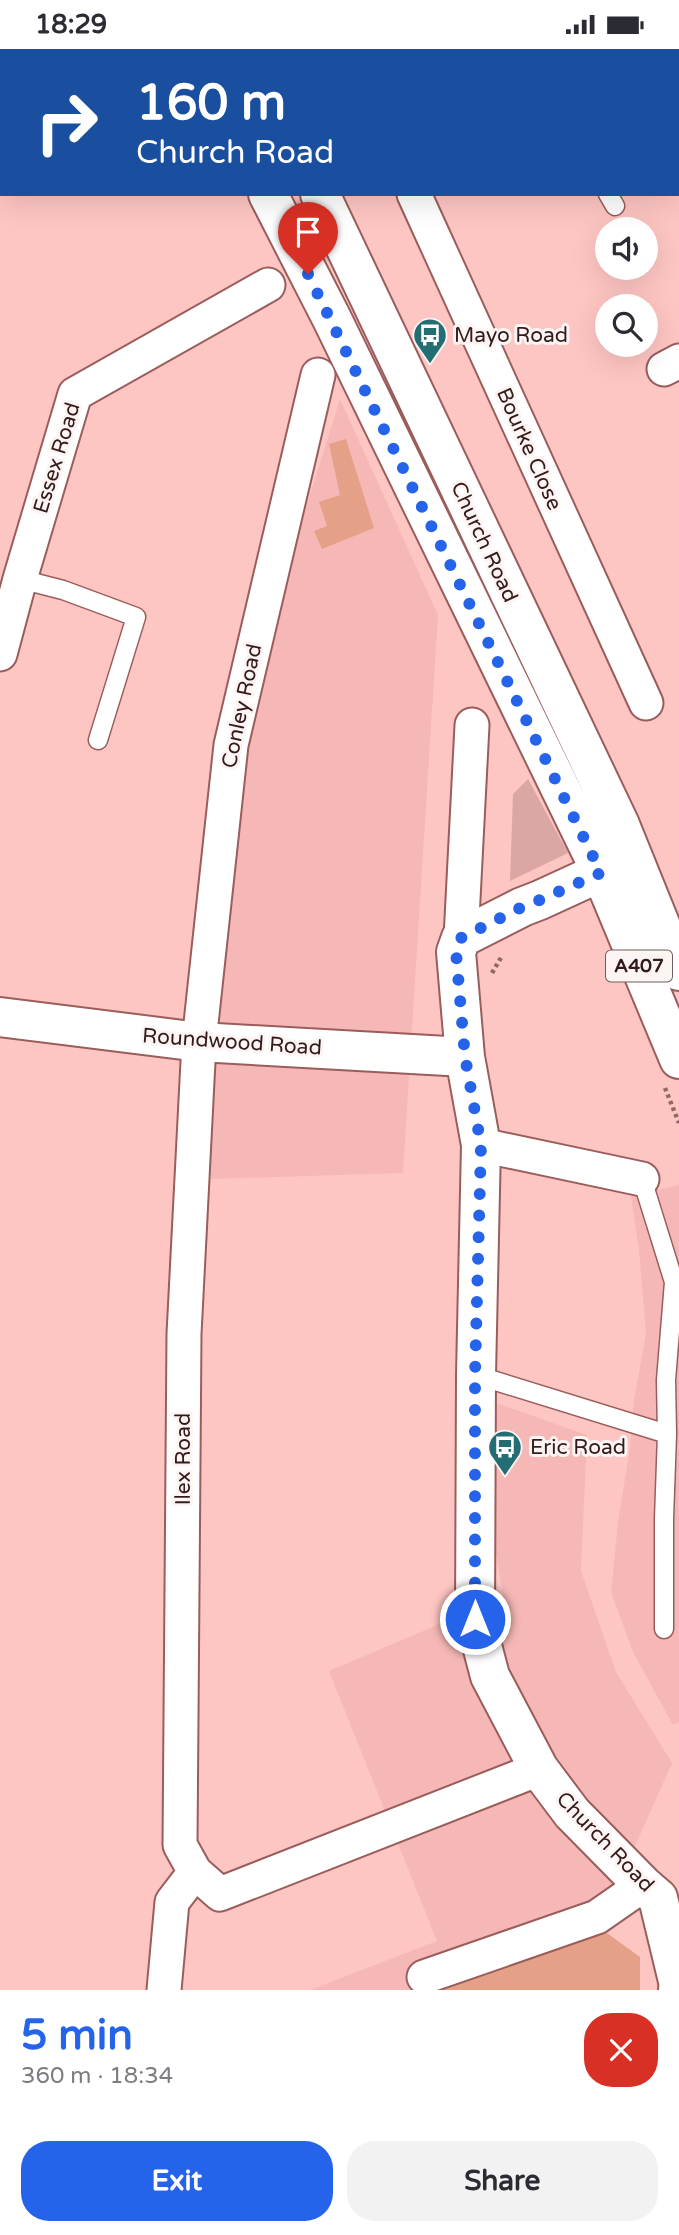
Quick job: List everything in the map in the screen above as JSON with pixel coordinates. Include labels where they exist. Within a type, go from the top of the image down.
[{"type":"main road","name":"Church Road","points":[[321,196],[620,825],[617,865]]},
{"type":"main road","name":"Church Road","points":[[278,198],[338,331],[617,865]]},
{"type":"main road","points":[[461,938],[522,907],[617,865]]},
{"type":"main road","name":"A407","points":[[617,865],[679,971]]},
{"type":"main road","name":"A407","points":[[617,865],[679,1059]]},
{"type":"main road","name":"Church Road","points":[[461,938],[456,952],[465,1057],[481,1145],[475,1375],[475,1619],[490,1676],[539,1769],[572,1813],[665,1899]]},
{"type":"main road","name":"Roundwood Road","points":[[0,1017],[199,1042],[465,1057]]},
{"type":"main road","points":[[665,1899],[678,1987]]},
{"type":"street","name":"Bourke Close","points":[[415,196],[646,703]]},
{"type":"street","name":"Essex Road","points":[[0,654],[75,394],[268,285]]},
{"type":"street","name":"Conley Road","points":[[199,1042],[231,745],[318,375]]},
{"type":"street","name":"Church Road","points":[[461,938],[472,725]]},
{"type":"street","name":"Ilex Road","points":[[199,1042],[184,1334],[180,1845],[195,1872],[220,1894],[539,1769]]},
{"type":"street","points":[[481,1145],[642,1179]]},
{"type":"street","points":[[164,1990],[172,1902],[195,1872]]},
{"type":"street","points":[[424,1977],[597,1917],[665,1899]]},
{"type":"lane","points":[[20,579],[63,590],[136,617],[98,740]]},
{"type":"lane","points":[[642,1179],[674,1282],[666,1380],[664,1629]]},
{"type":"lane","points":[[475,1375],[667,1434]]},
{"type":"path","points":[[488,980],[503,954]]},
{"type":"shaded area","points":[[340,399],[438,615],[403,1173],[211,1179],[199,1042],[254,674]]},
{"type":"shaded area","points":[[528,779],[568,853],[510,881],[513,794]]},
{"type":"shaded area","points":[[679,1185],[679,1722],[673,1725],[633,1652],[611,1592],[634,1400],[646,1334],[639,1250],[631,1196]]},
{"type":"shaded area","points":[[471,1394],[587,1435],[581,1571],[616,1672],[672,1763],[609,1905],[414,1981],[414,1990],[310,1990],[437,1941],[329,1671],[503,1597]]},
{"type":"building","points":[[346,439],[374,528],[322,549],[314,531],[327,526],[319,502],[340,495],[329,444]]},
{"type":"building","points":[[607,1933],[640,1957],[640,1990],[429,1990],[552,1942]]},
{"type":"place","name":"Mayo Road","points":[[430,365]]},
{"type":"place","name":"Eric Road","points":[[505,1477]]},
{"type":"route","points":[[308,274],[601,873],[522,907],[461,938],[456,952],[465,1057],[481,1145],[475,1375],[475,1619]]}]
